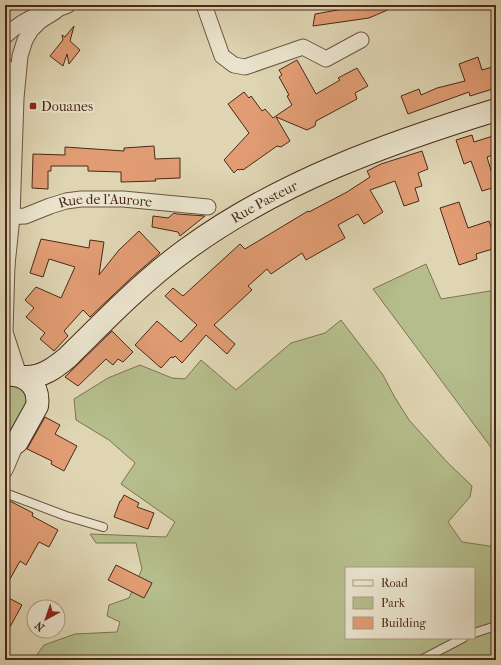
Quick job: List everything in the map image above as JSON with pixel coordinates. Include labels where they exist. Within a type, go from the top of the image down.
[{"type":"main road","name":"Rue Pasteur","points":[[16,376],[35,376],[49,371],[68,357],[167,264],[208,234],[274,196],[318,174],[431,130],[496,110]]},
{"type":"main road","name":"Rue Pasteur","points":[[11,446],[68,357]]},
{"type":"main road","points":[[16,376],[34,388],[37,394],[37,406]]},
{"type":"street","points":[[204,5],[222,56],[234,65],[245,67],[303,47],[326,59],[361,40]]},
{"type":"street","points":[[5,36],[13,29],[36,16],[62,8]]},
{"type":"street","points":[[16,376],[5,332],[6,262],[20,56],[26,40],[32,30],[40,21],[62,8]]},
{"type":"street","points":[[5,66],[13,78],[16,98]]},
{"type":"street","name":"Rue de l'Aurore","points":[[9,217],[25,216],[66,201],[81,199],[123,199],[208,207]]},
{"type":"street","points":[[5,470],[11,446]]},
{"type":"lane","points":[[5,493],[66,516],[103,527]]},
{"type":"lane","points":[[475,633],[496,626]]},
{"type":"lane","points":[[421,660],[461,639]]},
{"type":"green space","points":[[426,264],[441,299],[496,290],[496,454],[373,289]]},
{"type":"green space","points":[[341,320],[383,375],[409,420],[447,462],[472,486],[470,497],[448,522],[462,542],[496,547],[496,660],[33,660],[44,645],[61,639],[66,639],[66,637],[75,634],[117,632],[120,622],[107,616],[109,605],[129,598],[142,569],[136,543],[96,543],[90,534],[166,537],[175,522],[121,484],[135,463],[109,440],[76,420],[74,399],[108,378],[140,365],[172,378],[185,379],[201,360],[236,390],[291,343],[325,333]]},
{"type":"green space","points":[[11,379],[31,396],[5,442],[5,381]]},
{"type":"building","points":[[366,5],[399,5],[369,18],[313,26],[315,14]]},
{"type":"building","points":[[74,26],[70,41],[80,50],[69,64],[67,54],[63,66],[50,56],[63,40],[62,35],[65,37]]},
{"type":"building","points":[[478,57],[482,70],[496,66],[496,88],[470,96],[469,92],[408,114],[401,96],[419,89],[421,95],[437,88],[465,81],[459,64]]},
{"type":"building","points":[[297,60],[316,94],[340,80],[338,78],[357,68],[368,86],[355,93],[357,99],[316,121],[315,126],[307,130],[276,117],[290,141],[281,147],[277,146],[243,170],[238,169],[234,173],[224,160],[249,133],[228,104],[244,92],[249,98],[251,96],[262,111],[265,109],[273,118],[292,105],[287,96],[289,95],[279,77],[282,75],[279,70]]},
{"type":"building","points":[[472,135],[474,142],[496,135],[496,154],[487,157],[496,187],[482,191],[471,161],[464,164],[456,140]]},
{"type":"building","points":[[154,146],[155,159],[180,158],[180,178],[155,179],[156,181],[121,182],[121,172],[88,171],[88,166],[51,166],[51,171],[48,171],[48,189],[32,188],[33,154],[65,155],[65,147],[124,151],[124,148]]},
{"type":"building","points":[[422,151],[428,169],[418,173],[422,186],[415,188],[419,201],[404,206],[395,181],[370,190],[383,212],[364,224],[358,214],[338,225],[345,238],[306,260],[302,253],[271,274],[267,269],[248,286],[252,290],[214,325],[235,344],[227,354],[206,335],[182,363],[175,356],[173,358],[171,357],[161,368],[135,345],[157,321],[181,342],[197,325],[165,296],[173,288],[183,296],[240,244],[245,249],[308,211],[309,212],[347,192],[370,177],[367,171],[381,164]]},
{"type":"building","points":[[459,202],[468,228],[489,221],[496,242],[496,248],[476,254],[477,259],[459,265],[440,208]]},
{"type":"building","points":[[174,213],[205,216],[180,236],[178,232],[152,227],[153,216],[168,218]]},
{"type":"building","points":[[139,231],[160,253],[90,317],[83,310],[64,331],[68,336],[54,351],[40,339],[45,333],[26,317],[34,308],[25,300],[36,287],[61,298],[75,267],[49,259],[43,277],[30,273],[41,239],[89,248],[90,240],[104,242],[99,275],[119,250]]},
{"type":"building","points":[[112,331],[133,352],[123,362],[118,359],[113,365],[106,359],[78,386],[65,377]]},
{"type":"building","points":[[45,417],[60,425],[55,434],[77,446],[64,471],[51,464],[52,461],[27,449]]},
{"type":"building","points":[[124,495],[139,503],[137,507],[154,513],[148,529],[114,517]]},
{"type":"building","points":[[8,500],[33,513],[32,516],[58,530],[49,547],[39,542],[26,565],[20,561],[5,588],[5,519]]},
{"type":"building","points":[[116,565],[152,583],[144,598],[108,580]]},
{"type":"building","points":[[5,596],[22,605],[5,636]]},
{"type":"place","name":"Douanes","points":[[33,106]]}]
